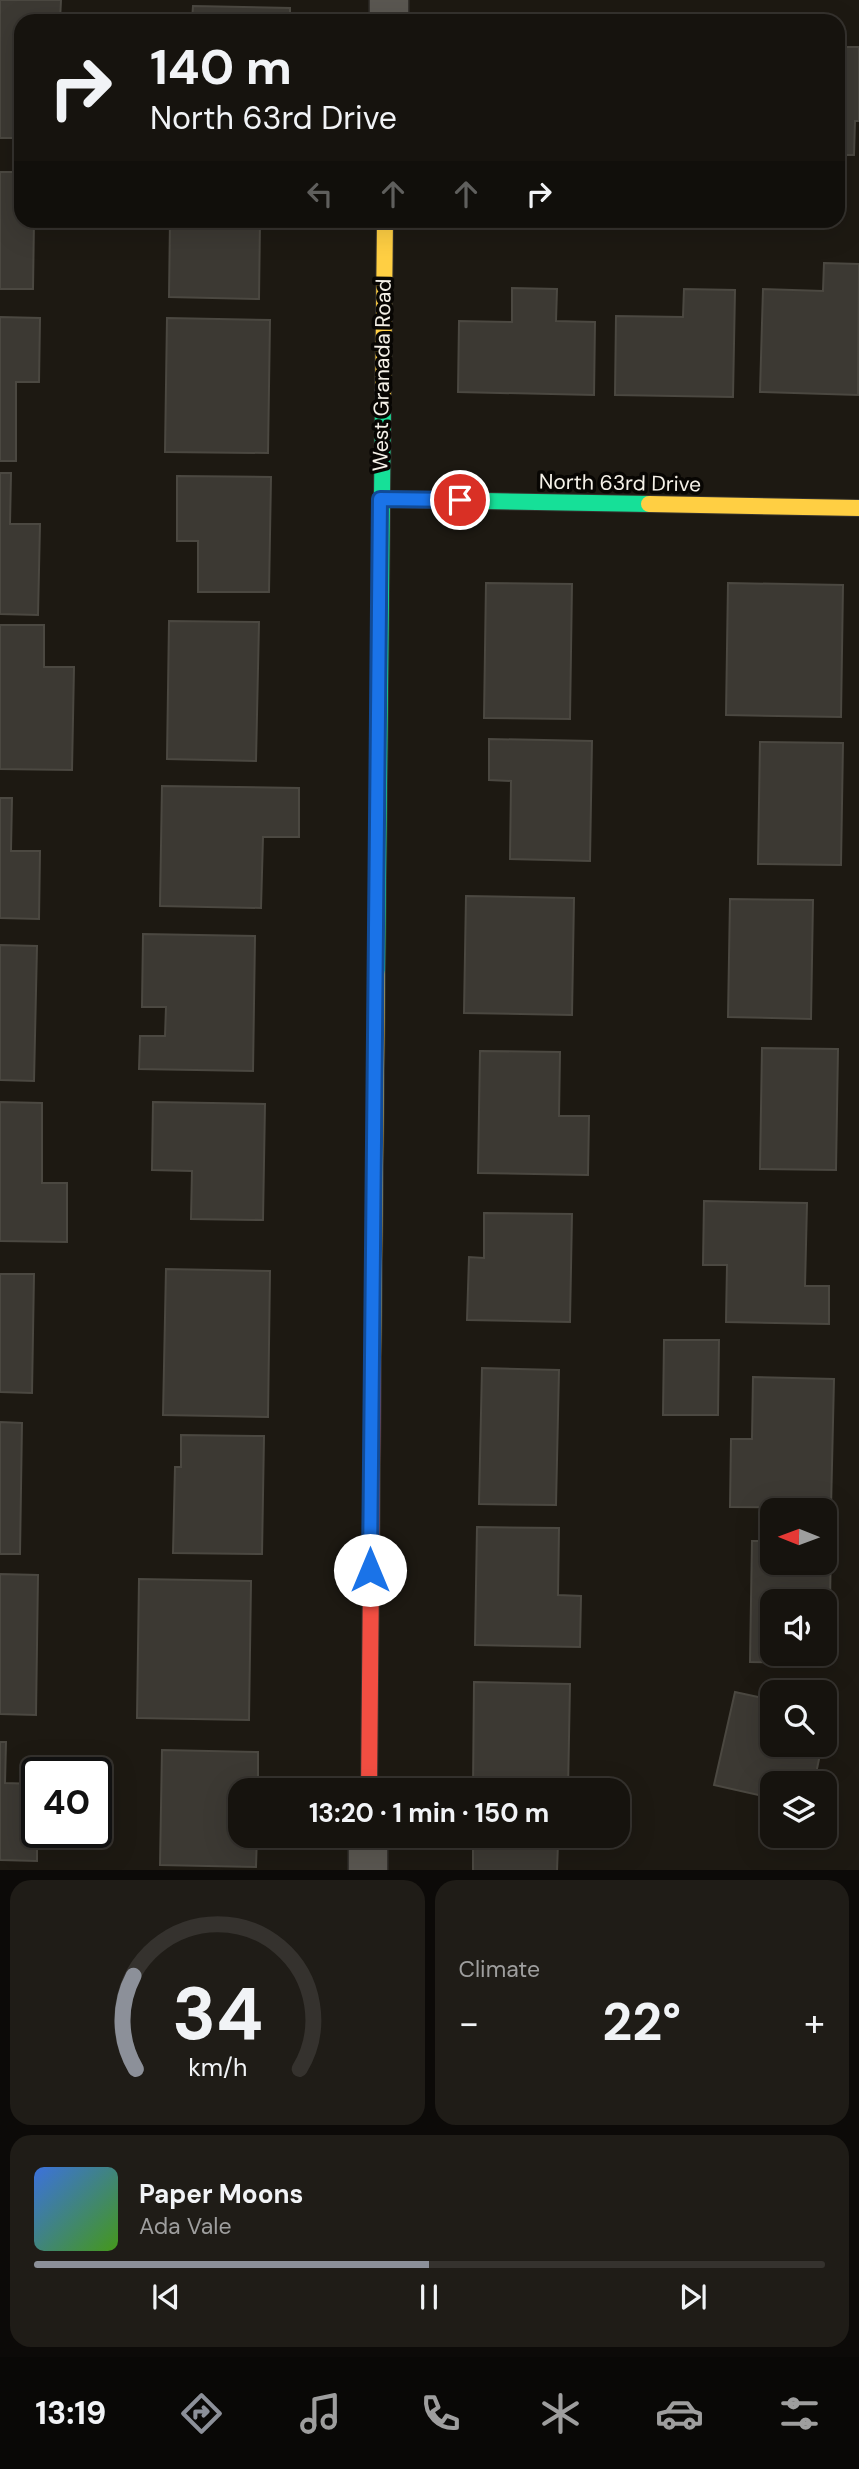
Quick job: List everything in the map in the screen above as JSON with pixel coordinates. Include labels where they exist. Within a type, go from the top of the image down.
[{"type":"street","name":"West Granada Road","points":[[369,1778],[380,499],[385,228]]},
{"type":"street","name":"North 63rd Drive","points":[[380,499],[859,508]]},
{"type":"street","points":[[368,1848],[368,1870]]},
{"type":"building","points":[[0,0],[61,0],[60,14],[14,14],[14,138],[0,138]]},
{"type":"building","points":[[193,6],[290,8],[290,14],[192,14]]},
{"type":"building","points":[[845,47],[859,47],[859,121],[855,121],[854,155],[845,155]]},
{"type":"building","points":[[0,172],[14,172],[14,228],[34,228],[33,289],[0,289]]},
{"type":"building","points":[[170,228],[260,228],[259,299],[169,297]]},
{"type":"building","points":[[824,263],[859,264],[858,395],[760,392],[763,289],[823,291]]},
{"type":"building","points":[[512,288],[557,289],[556,321],[595,322],[594,395],[458,392],[459,321],[512,322]]},
{"type":"building","points":[[684,289],[735,290],[733,397],[615,395],[616,316],[683,317]]},
{"type":"building","points":[[0,317],[40,318],[39,382],[16,382],[16,461],[0,461]]},
{"type":"building","points":[[167,318],[270,320],[268,453],[165,452]]},
{"type":"building","points":[[0,473],[11,473],[10,524],[40,524],[38,615],[0,614]]},
{"type":"building","points":[[177,476],[271,477],[269,592],[198,592],[198,541],[177,541]]},
{"type":"building","points":[[486,583],[572,584],[570,719],[484,718]]},
{"type":"building","points":[[728,583],[843,585],[841,717],[726,715]]},
{"type":"building","points":[[169,621],[259,622],[256,761],[167,759]]},
{"type":"building","points":[[0,625],[44,625],[44,667],[74,667],[72,770],[0,769]]},
{"type":"building","points":[[489,739],[592,741],[590,861],[510,859],[511,781],[489,780]]},
{"type":"building","points":[[760,742],[843,743],[841,865],[758,864]]},
{"type":"building","points":[[162,786],[299,788],[299,837],[263,837],[261,908],[160,906]]},
{"type":"building","points":[[0,798],[12,798],[11,851],[40,851],[39,919],[0,918]]},
{"type":"building","points":[[466,896],[574,898],[572,1015],[464,1013]]},
{"type":"building","points":[[730,899],[813,900],[811,1019],[728,1017]]},
{"type":"building","points":[[143,934],[255,936],[253,1071],[139,1069],[140,1036],[165,1036],[166,1007],[142,1007]]},
{"type":"building","points":[[0,945],[37,946],[34,1081],[0,1080]]},
{"type":"building","points":[[762,1048],[838,1049],[836,1170],[760,1169]]},
{"type":"building","points":[[480,1051],[560,1052],[559,1116],[589,1116],[588,1175],[478,1173]]},
{"type":"building","points":[[0,1102],[42,1103],[42,1183],[67,1183],[67,1242],[0,1241]]},
{"type":"building","points":[[153,1102],[265,1104],[263,1220],[191,1219],[192,1171],[152,1170]]},
{"type":"building","points":[[704,1201],[807,1203],[805,1286],[829,1286],[829,1324],[726,1322],[727,1265],[703,1265]]},
{"type":"building","points":[[484,1213],[572,1214],[570,1322],[467,1320],[469,1257],[484,1258]]},
{"type":"building","points":[[166,1269],[270,1271],[268,1417],[163,1415]]},
{"type":"building","points":[[0,1274],[34,1274],[32,1393],[0,1392]]},
{"type":"building","points":[[664,1340],[719,1340],[718,1415],[663,1415]]},
{"type":"building","points":[[482,1368],[559,1370],[556,1505],[479,1504]]},
{"type":"building","points":[[753,1377],[834,1379],[831,1498],[760,1498],[760,1507],[730,1507],[731,1439],[752,1439]]},
{"type":"building","points":[[0,1422],[22,1423],[20,1554],[0,1554]]},
{"type":"building","points":[[181,1435],[264,1436],[262,1554],[173,1553],[175,1467],[181,1467]]},
{"type":"building","points":[[477,1527],[559,1528],[558,1595],[581,1596],[580,1647],[475,1645]]},
{"type":"building","points":[[752,1541],[760,1541],[760,1575],[830,1575],[830,1589],[760,1589],[760,1662],[750,1662]]},
{"type":"building","points":[[0,1574],[38,1575],[36,1715],[0,1714]]},
{"type":"building","points":[[139,1579],[251,1581],[249,1720],[137,1718]]},
{"type":"building","points":[[474,1682],[570,1684],[568,1778],[473,1778]]},
{"type":"building","points":[[735,1692],[760,1697],[760,1757],[819,1757],[817,1771],[760,1771],[760,1795],[714,1785]]},
{"type":"building","points":[[0,1742],[6,1742],[5,1783],[21,1784],[21,1848],[37,1848],[37,1861],[0,1860]]},
{"type":"building","points":[[162,1750],[258,1752],[258,1778],[228,1778],[228,1848],[257,1848],[256,1867],[160,1865]]},
{"type":"building","points":[[473,1848],[558,1848],[557,1870],[473,1870]]},
{"type":"traffic: fast","points":[[377,974],[383,402]]},
{"type":"traffic: fast","points":[[380,499],[649,504]]},
{"type":"traffic: slow","points":[[383,402],[385,228]]},
{"type":"traffic: slow","points":[[649,504],[859,508]]},
{"type":"traffic: slow","points":[[373,1358],[377,974]]},
{"type":"traffic: jam","points":[[369,1778],[373,1358]]},
{"type":"route","points":[[370,1570],[380,499],[460,500]]}]
